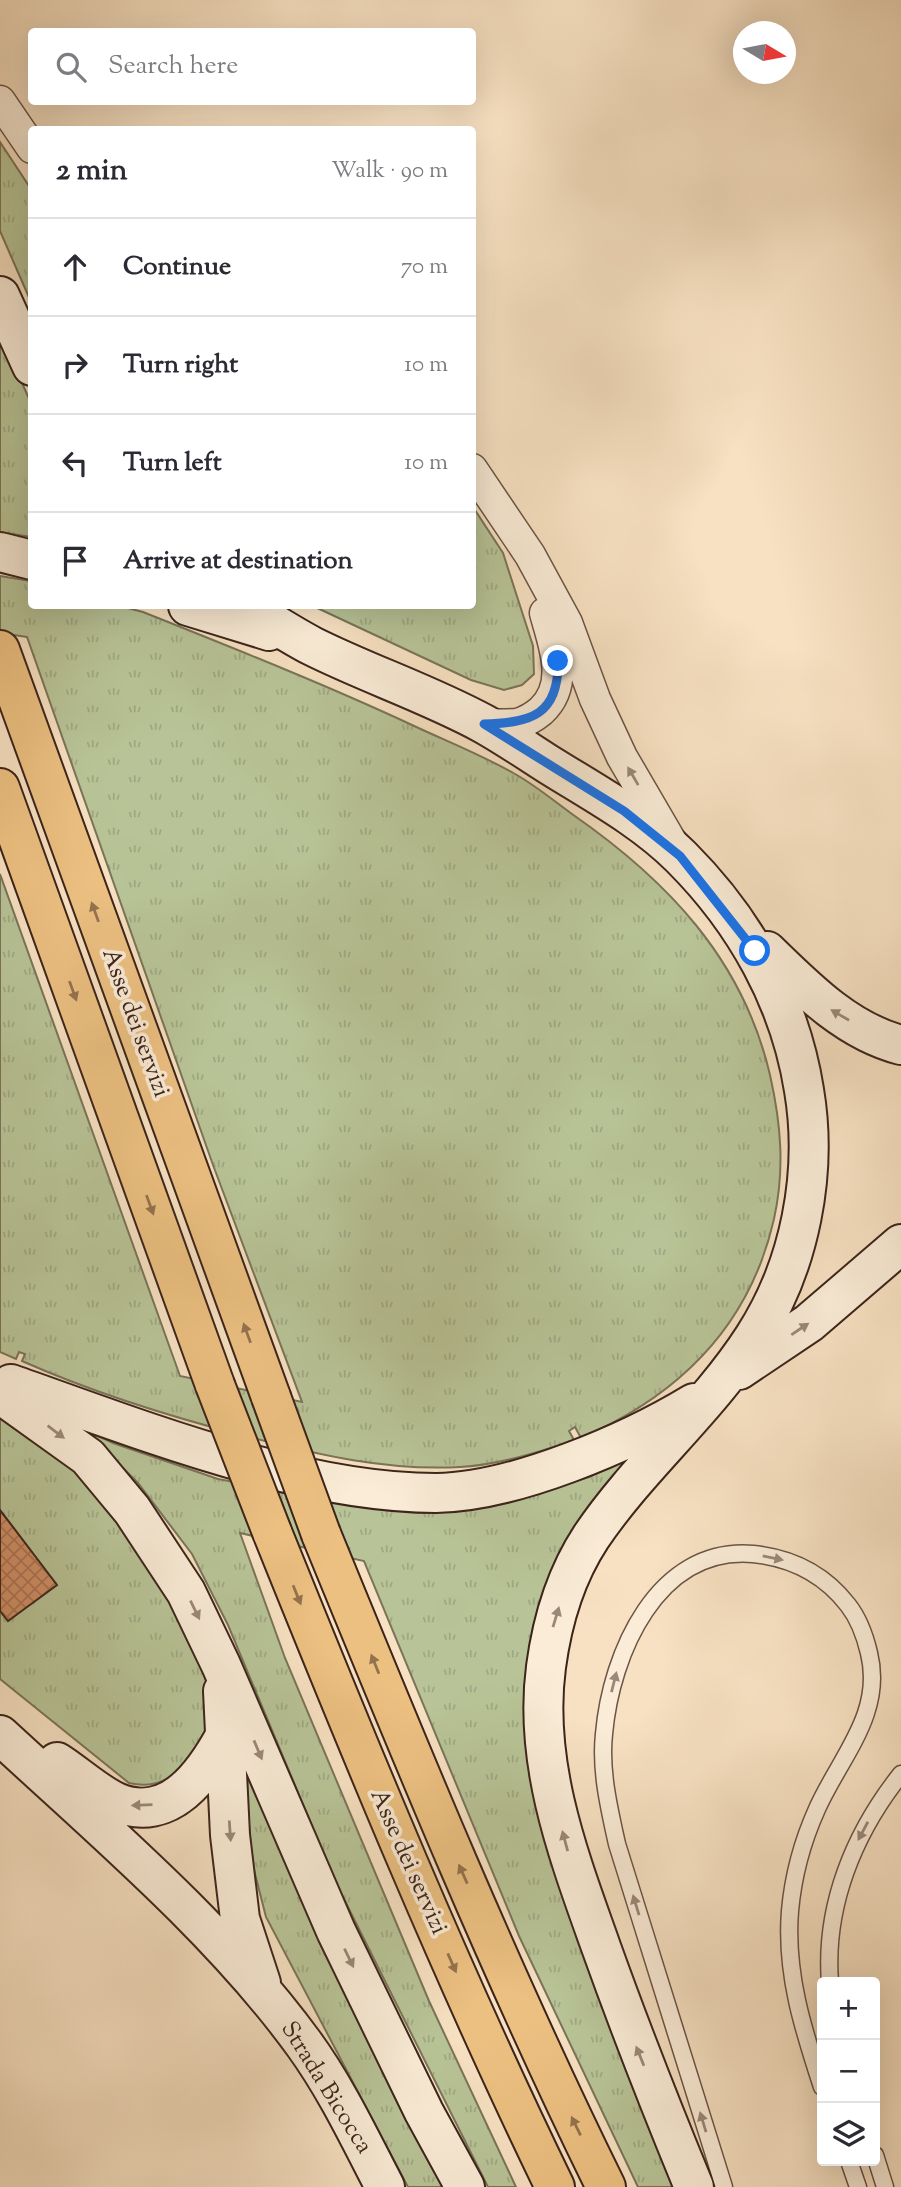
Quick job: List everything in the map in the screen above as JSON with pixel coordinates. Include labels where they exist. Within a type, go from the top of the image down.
[{"type":"main road","points":[[0,296],[28,357]]},
{"type":"main road","points":[[0,552],[28,558]]},
{"type":"main road","points":[[197,609],[310,645]]},
{"type":"main road","points":[[249,609],[310,645],[484,724],[624,811],[680,856],[755,951],[782,1002],[799,1057],[808,1114],[808,1171],[796,1239],[782,1283],[756,1334],[719,1386],[590,1538],[568,1582],[554,1623],[545,1670],[546,1756],[573,1871],[634,2039],[694,2187]]},
{"type":"main road","name":"Asse dei servizi","points":[[0,649],[321,1534],[432,1802],[554,2081],[606,2187]]},
{"type":"main road","name":"Asse dei servizi","points":[[0,788],[215,1385],[272,1532],[384,1810],[515,2104],[555,2187]]},
{"type":"main road","points":[[721,905],[830,1009],[885,1041],[901,1045]]},
{"type":"main road","points":[[0,1381],[243,1462],[360,1487],[437,1493],[503,1482],[561,1465],[672,1416],[810,1323],[886,1263],[901,1244]]},
{"type":"main road","points":[[0,1394],[79,1450],[113,1484],[186,1592],[221,1665],[336,1931],[424,2112],[465,2187]]},
{"type":"main road","points":[[221,1665],[230,1835],[240,1919],[264,1992]]},
{"type":"main road","points":[[0,1722],[116,1802],[135,1807],[158,1804],[190,1787],[199,1779],[226,1734]]},
{"type":"main road","points":[[0,1735],[195,1920],[264,1992]]},
{"type":"main road","name":"Strada Bicocca","points":[[264,1992],[305,2046],[340,2100],[385,2187]]},
{"type":"street","points":[[0,101],[28,142]]},
{"type":"street","points":[[476,475],[530,555],[567,623],[595,699],[622,757],[680,856]]},
{"type":"street","points":[[484,724],[519,723],[537,714],[552,700],[558,683],[558,661],[530,555]]},
{"type":"lane","points":[[724,2187],[617,1844],[608,1805],[604,1735],[616,1672],[639,1616],[657,1594],[681,1573],[712,1559],[742,1553],[773,1556],[802,1566],[829,1583],[849,1606],[864,1633],[872,1663],[872,1694],[863,1726],[818,1808],[802,1850],[790,1910],[793,1989],[817,2070]]},
{"type":"lane","points":[[830,1977],[835,1911],[849,1861],[871,1816],[901,1774]]},
{"type":"lane","points":[[851,2166],[859,2187]]},
{"type":"lane","points":[[878,2166],[885,2187]]},
{"type":"green space","points":[[0,142],[28,184],[28,295],[0,231]]},
{"type":"green space","points":[[0,334],[28,396],[28,537],[0,532]]},
{"type":"green space","points":[[476,512],[503,553],[533,646],[534,674],[522,685],[504,690],[471,680],[319,609],[476,609]]},
{"type":"green space","points":[[0,576],[28,581],[28,609],[132,609],[143,612],[379,710],[515,774],[607,839],[669,895],[721,959],[758,1033],[774,1093],[780,1164],[774,1219],[763,1257],[748,1292],[706,1352],[679,1378],[650,1401],[617,1421],[581,1438],[575,1427],[569,1431],[574,1440],[532,1454],[474,1466],[406,1467],[301,1450],[162,1413],[22,1361],[25,1354],[19,1352],[16,1359],[0,1352],[0,874],[180,1376],[302,1402],[213,1165],[27,637],[0,633]]},
{"type":"green space","points":[[0,1418],[66,1463],[104,1501],[159,1580],[189,1638],[209,1691],[208,1719],[195,1755],[176,1773],[162,1781],[147,1785],[129,1783],[0,1679],[0,1611],[8,1621],[56,1584],[0,1510]]},
{"type":"green space","points":[[84,1429],[113,1443],[218,1479],[341,1502],[495,1505],[589,1477],[636,1455],[572,1535],[542,1825],[553,1867],[674,2187],[638,2187],[519,1936],[364,1561],[240,1533],[285,1658],[429,2001],[516,2187],[488,2187],[335,1881],[228,1625],[192,1554],[138,1483]]},
{"type":"green space","points":[[245,1771],[392,2085],[446,2187],[408,2187],[266,1917],[252,1862]]},
{"type":"building","points":[[0,1510],[57,1585],[8,1621],[0,1611]]},
{"type":"route","points":[[558,661],[558,683],[552,700],[537,714],[519,723],[484,724],[624,811],[680,856],[755,951]]}]
